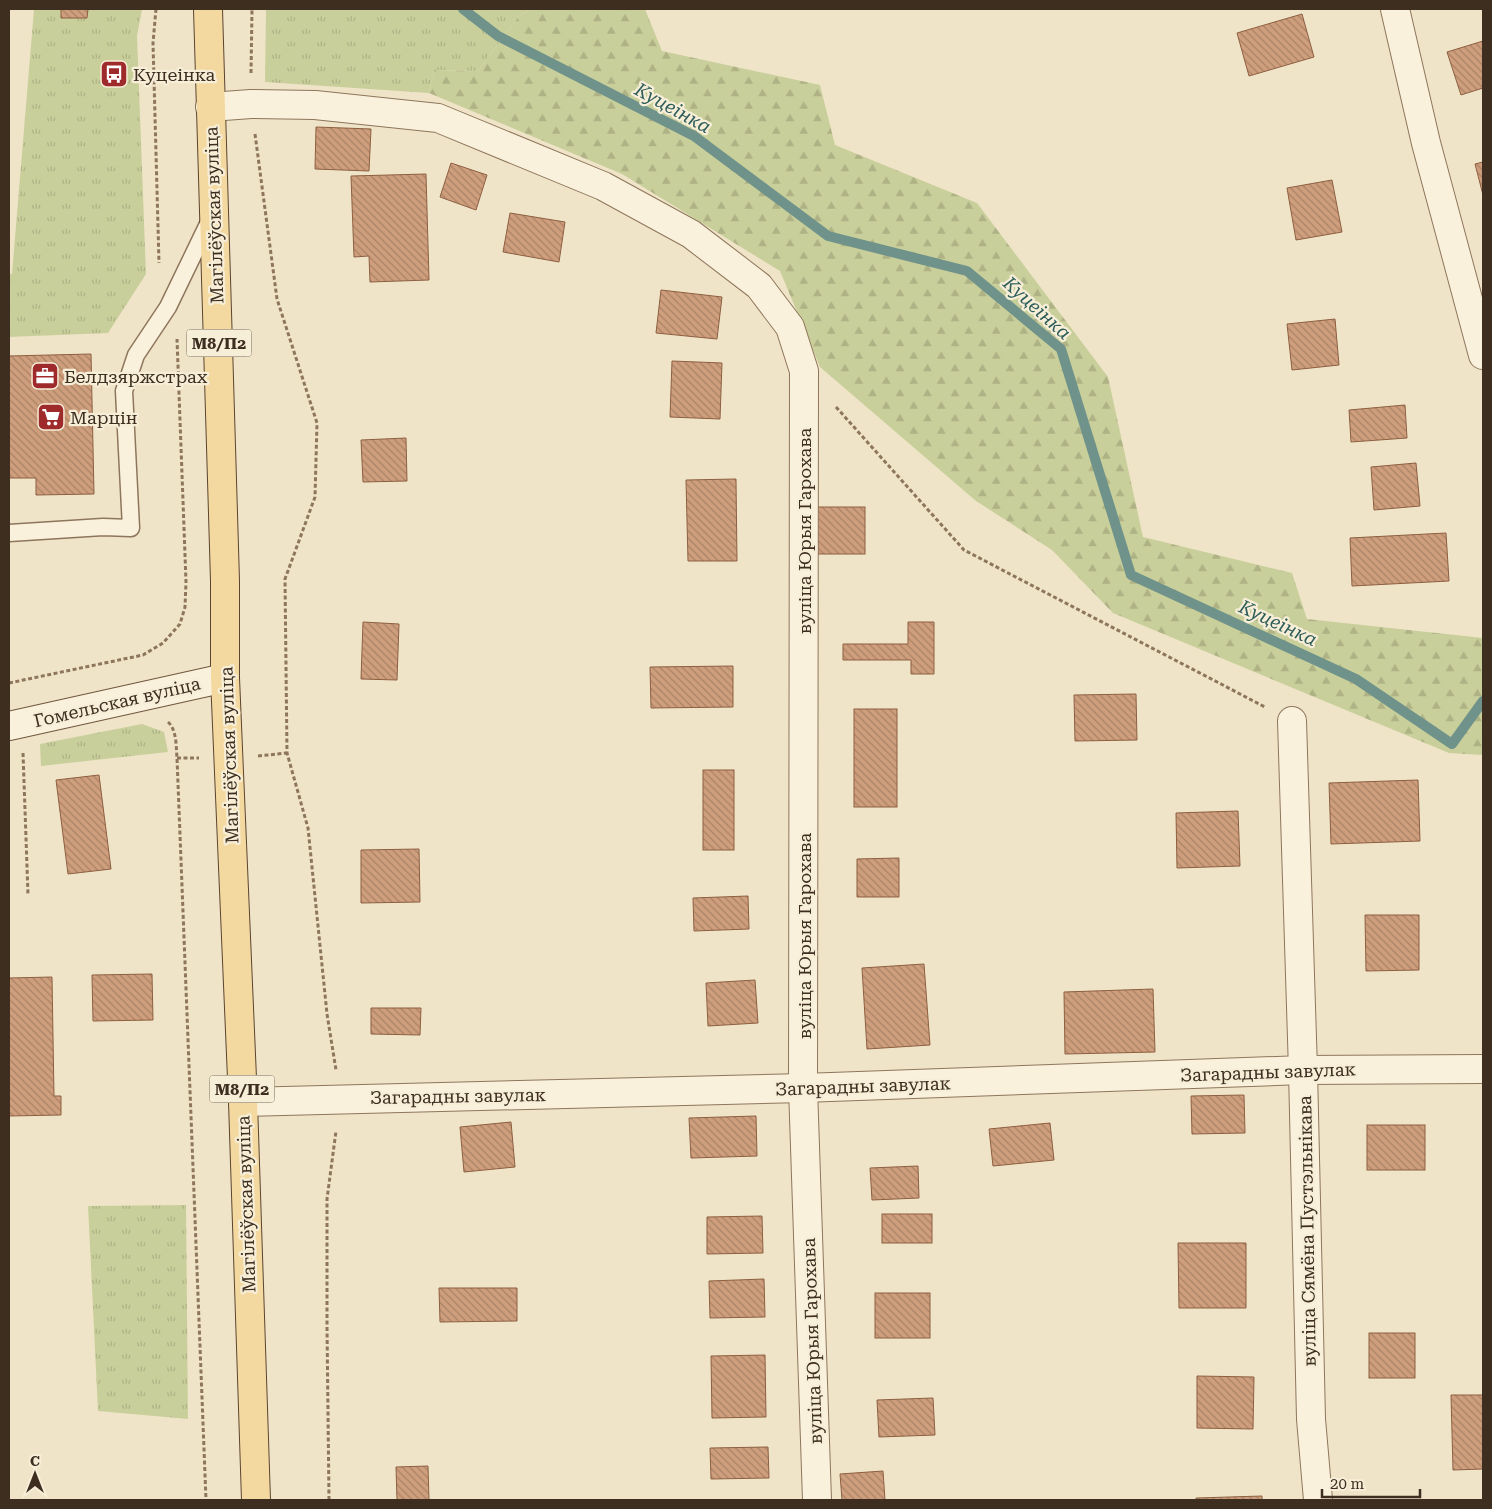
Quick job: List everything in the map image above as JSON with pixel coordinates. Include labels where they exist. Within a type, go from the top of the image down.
[{"type":"main road","name":"Магілёўская вуліца","points":[[208,9],[225,581],[225,678],[243,1102],[256,1500]]},
{"type":"street","points":[[1395,9],[1426,143],[1483,355]]},
{"type":"street","name":"вуліца Юрыя Гарохава","points":[[210,107],[251,104],[315,105],[438,118],[603,186],[692,234],[759,286],[790,327],[804,371],[803,1088],[817,1500]]},
{"type":"street","name":"Гомельская вуліца","points":[[9,726],[225,678]]},
{"type":"street","name":"вуліца Сямёна Пустэльнікава","points":[[1292,721],[1311,1419],[1318,1500]]},
{"type":"street","name":"Загарадны завулак","points":[[243,1102],[803,1088],[1303,1070],[1483,1069]]},
{"type":"lane","points":[[9,533],[131,528],[124,391],[136,356],[168,307],[215,210]]},
{"type":"path","points":[[9,683],[143,655],[163,643],[180,624],[185,607],[186,582],[177,327],[176,317],[154,295],[160,279],[153,42],[156,9]]},
{"type":"path","points":[[252,9],[251,104],[277,299],[317,423],[315,497],[285,579],[287,753],[308,828],[327,1014],[340,1099],[327,1199],[326,1326],[329,1500]]},
{"type":"path","points":[[804,371],[964,550],[1292,721]]},
{"type":"path","points":[[166,720],[171,725],[176,739],[177,758],[206,1500]]},
{"type":"path","points":[[23,751],[28,895]]},
{"type":"green space","points":[[34,9],[142,9],[137,36],[146,274],[108,333],[9,337],[9,274],[12,274]]},
{"type":"green space","points":[[266,9],[530,9],[519,16],[478,71],[434,70],[429,93],[265,82]]},
{"type":"green space","points":[[530,9],[645,9],[662,51],[820,85],[835,145],[977,203],[1108,377],[1143,537],[1292,573],[1307,619],[1483,638],[1483,755],[1449,753],[1113,613],[1052,550],[976,501],[820,367],[780,271],[622,174],[429,93],[434,70],[478,71],[519,16]]},
{"type":"green space","points":[[142,724],[164,732],[168,752],[41,766],[40,744]]},
{"type":"green space","points":[[186,1205],[188,1419],[98,1411],[88,1206]]},
{"type":"building","points":[[61,9],[88,9],[87,18],[61,18]]},
{"type":"building","points":[[1302,14],[1314,57],[1249,76],[1237,33]]},
{"type":"building","points":[[1483,41],[1483,88],[1461,95],[1447,52]]},
{"type":"building","points":[[316,127],[371,129],[369,171],[315,169]]},
{"type":"building","points":[[1483,162],[1483,195],[1475,164]]},
{"type":"building","points":[[451,163],[487,175],[476,210],[440,197]]},
{"type":"building","points":[[426,174],[429,280],[370,282],[369,256],[354,257],[351,176]]},
{"type":"building","points":[[1332,180],[1342,232],[1296,240],[1287,188]]},
{"type":"building","points":[[510,213],[565,222],[559,262],[503,252]]},
{"type":"building","points":[[661,290],[722,297],[717,339],[656,333]]},
{"type":"building","points":[[1335,319],[1339,365],[1292,370],[1287,324]]},
{"type":"building","name":"Марцін","points":[[91,354],[94,494],[36,495],[36,478],[9,478],[9,356]]},
{"type":"building","points":[[672,361],[722,363],[720,419],[670,417]]},
{"type":"building","points":[[1405,405],[1407,438],[1351,442],[1349,410]]},
{"type":"building","points":[[406,438],[407,481],[363,482],[361,440]]},
{"type":"building","points":[[1416,463],[1420,506],[1374,510],[1371,467]]},
{"type":"building","points":[[736,479],[737,561],[688,561],[686,480]]},
{"type":"building","points":[[815,507],[865,507],[865,554],[815,554]]},
{"type":"building","points":[[1446,533],[1449,581],[1352,586],[1350,538]]},
{"type":"building","points":[[363,622],[399,624],[397,680],[361,679]]},
{"type":"building","points":[[908,622],[934,622],[934,674],[911,674],[911,660],[843,660],[843,644],[908,644]]},
{"type":"building","points":[[733,666],[733,707],[651,708],[650,667]]},
{"type":"building","points":[[1136,694],[1137,740],[1075,741],[1074,695]]},
{"type":"building","points":[[854,709],[897,709],[897,807],[854,807]]},
{"type":"building","points":[[703,770],[734,770],[734,850],[703,850]]},
{"type":"building","points":[[99,775],[111,869],[68,874],[56,780]]},
{"type":"building","points":[[1418,780],[1420,841],[1331,844],[1329,783]]},
{"type":"building","points":[[1238,811],[1240,866],[1177,868],[1176,813]]},
{"type":"building","points":[[419,849],[420,902],[361,903],[361,850]]},
{"type":"building","points":[[899,858],[899,897],[857,897],[857,859]]},
{"type":"building","points":[[748,896],[749,929],[694,931],[693,898]]},
{"type":"building","points":[[1365,915],[1419,915],[1419,970],[1366,971]]},
{"type":"building","points":[[924,964],[930,1045],[867,1049],[862,968]]},
{"type":"building","points":[[152,974],[153,1020],[93,1021],[92,975]]},
{"type":"building","points":[[52,977],[54,1096],[61,1096],[61,1115],[9,1116],[9,978]]},
{"type":"building","points":[[755,980],[758,1023],[708,1026],[706,983]]},
{"type":"building","points":[[1153,989],[1155,1052],[1065,1054],[1064,992]]},
{"type":"building","points":[[371,1008],[421,1008],[420,1035],[371,1034]]},
{"type":"building","points":[[1244,1095],[1245,1133],[1192,1134],[1191,1096]]},
{"type":"building","points":[[756,1116],[757,1156],[691,1158],[689,1118]]},
{"type":"building","points":[[511,1122],[515,1167],[464,1172],[460,1127]]},
{"type":"building","points":[[1050,1123],[1054,1160],[993,1166],[989,1129]]},
{"type":"building","points":[[1367,1125],[1425,1125],[1425,1170],[1367,1170]]},
{"type":"building","points":[[918,1166],[919,1198],[872,1200],[870,1168]]},
{"type":"building","points":[[882,1214],[932,1214],[932,1243],[882,1243]]},
{"type":"building","points":[[762,1216],[763,1253],[707,1254],[707,1217]]},
{"type":"building","points":[[1178,1243],[1246,1243],[1246,1308],[1179,1308]]},
{"type":"building","points":[[764,1279],[765,1317],[710,1318],[709,1281]]},
{"type":"building","points":[[439,1288],[517,1288],[517,1321],[440,1322]]},
{"type":"building","points":[[875,1293],[930,1293],[930,1338],[875,1338]]},
{"type":"building","points":[[1369,1333],[1415,1333],[1415,1378],[1369,1378]]},
{"type":"building","points":[[765,1355],[766,1417],[712,1418],[711,1356]]},
{"type":"building","points":[[1197,1376],[1254,1377],[1253,1429],[1197,1428]]},
{"type":"building","points":[[1451,1395],[1483,1395],[1483,1469],[1453,1470]]},
{"type":"building","points":[[933,1398],[935,1435],[879,1437],[877,1400]]},
{"type":"building","points":[[768,1447],[769,1478],[711,1479],[710,1448]]},
{"type":"building","points":[[428,1466],[429,1500],[397,1500],[396,1467]]},
{"type":"building","points":[[883,1471],[885,1500],[842,1500],[840,1474]]},
{"type":"building","points":[[1262,1496],[1262,1500],[1196,1500],[1196,1498]]},
{"type":"waterway","name":"Куцеінка","points":[[463,9],[498,36],[694,136],[828,236],[967,271],[1061,349],[1131,575],[1356,679],[1452,744],[1483,701]]},
{"type":"place","name":"Куцеінка","points":[[114,74]]},
{"type":"place","name":"Белдзяржстрах","points":[[45,376]]},
{"type":"place","name":"Марцін","points":[[51,417]]}]
